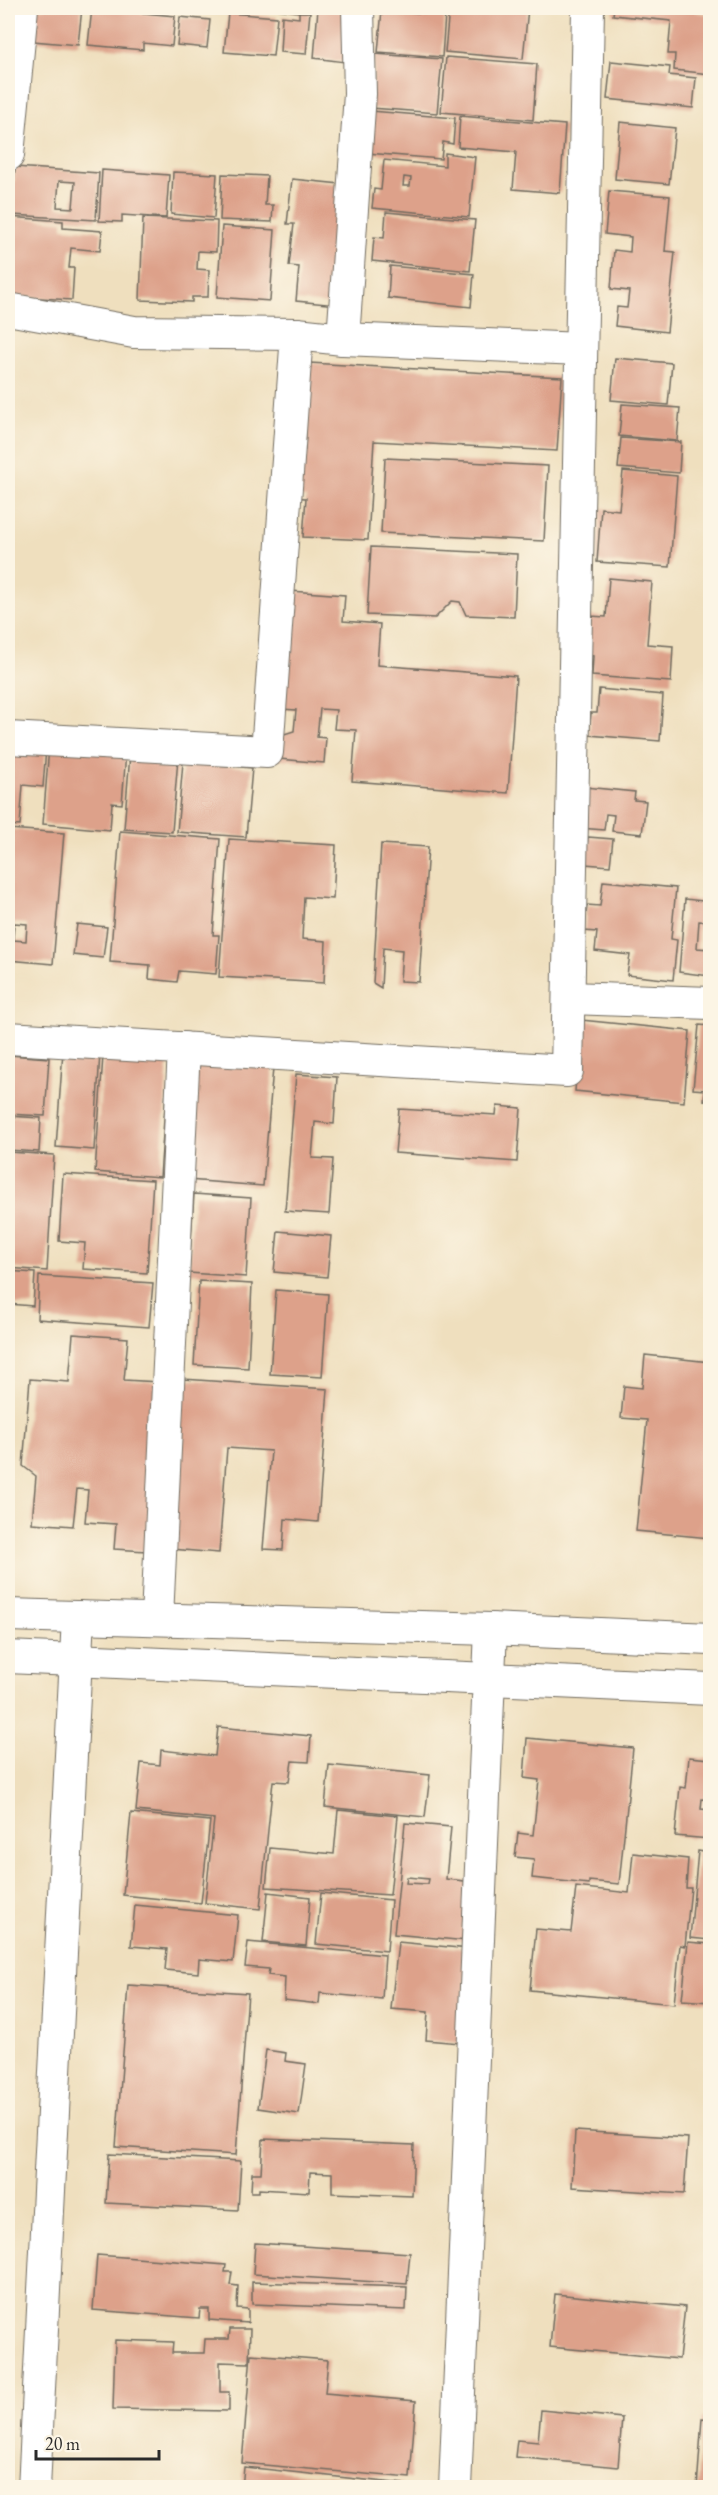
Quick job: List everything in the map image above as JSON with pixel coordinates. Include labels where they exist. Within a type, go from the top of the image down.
[{"type":"street","points":[[8,155],[22,8]]},
{"type":"street","points":[[343,339],[360,94],[358,8]]},
{"type":"street","points":[[8,1038],[567,1071],[588,8]]},
{"type":"street","points":[[8,309],[134,332],[297,334],[343,339],[581,349]]},
{"type":"street","points":[[8,738],[267,752],[297,334]]},
{"type":"street","points":[[570,998],[711,1003]]},
{"type":"street","points":[[157,1618],[184,1048]]},
{"type":"street","points":[[8,1615],[491,1629],[711,1639]]},
{"type":"street","points":[[34,2487],[78,1617]]},
{"type":"street","points":[[455,2487],[491,1629]]},
{"type":"street","points":[[8,1657],[490,1677],[711,1689]]},
{"type":"building","points":[[36,8],[82,8],[78,45],[33,41]]},
{"type":"building","points":[[92,8],[175,16],[172,46],[143,43],[143,50],[88,45]]},
{"type":"building","points":[[163,8],[163,11],[147,9]]},
{"type":"building","points":[[190,8],[208,8],[207,11]]},
{"type":"building","points":[[214,8],[248,8],[248,13]]},
{"type":"building","points":[[268,8],[298,8],[298,12]]},
{"type":"building","points":[[318,8],[350,13],[345,62],[314,58]]},
{"type":"building","points":[[449,8],[528,8],[523,59],[445,52]]},
{"type":"building","points":[[614,8],[697,8],[696,12],[710,14],[710,74],[674,70],[675,54],[668,54],[671,21],[613,15]]},
{"type":"building","points":[[382,10],[445,15],[442,57],[378,52]]},
{"type":"building","points":[[299,12],[310,12],[306,54],[280,52],[282,16],[299,18]]},
{"type":"building","points":[[228,13],[277,17],[273,56],[224,52]]},
{"type":"building","points":[[180,17],[210,20],[207,48],[177,45]]},
{"type":"building","points":[[375,54],[442,59],[437,113],[371,108]]},
{"type":"building","points":[[446,57],[537,64],[533,120],[441,112]]},
{"type":"building","points":[[611,61],[670,67],[669,75],[696,78],[693,108],[607,99]]},
{"type":"building","points":[[371,111],[455,118],[453,144],[443,142],[441,159],[367,153]]},
{"type":"building","points":[[460,116],[565,125],[560,193],[513,189],[516,152],[458,147]]},
{"type":"building","points":[[620,122],[675,128],[669,184],[615,179]]},
{"type":"building","points":[[445,153],[475,157],[469,217],[372,208],[374,189],[381,190],[384,160],[445,166]],"holes":[[[404,177],[411,178],[410,186],[403,186]]]},
{"type":"building","points":[[15,167],[99,173],[96,220],[12,215]],"holes":[[[59,181],[75,182],[73,208],[57,207]]]},
{"type":"building","points":[[102,170],[169,175],[166,218],[122,215],[122,222],[99,221]]},
{"type":"building","points":[[173,172],[217,174],[214,218],[171,214]]},
{"type":"building","points":[[222,174],[267,176],[265,205],[273,205],[272,222],[220,220]]},
{"type":"building","points":[[292,179],[350,185],[337,305],[296,301],[299,267],[289,266],[294,224],[287,224]]},
{"type":"building","points":[[609,191],[670,196],[665,251],[675,252],[667,332],[615,326],[617,307],[627,308],[629,291],[611,289],[614,250],[630,252],[631,237],[605,234]]},
{"type":"building","points":[[386,212],[475,220],[470,271],[372,261],[374,237],[384,238]]},
{"type":"building","points":[[8,217],[63,221],[63,228],[102,231],[100,251],[71,248],[69,268],[74,268],[72,300],[8,296]]},
{"type":"building","points":[[143,218],[217,221],[216,252],[198,251],[197,269],[209,270],[208,297],[192,297],[192,302],[140,300]]},
{"type":"building","points":[[222,226],[275,230],[270,301],[217,297]]},
{"type":"building","points":[[390,266],[474,274],[471,307],[388,298]]},
{"type":"building","points":[[615,358],[672,363],[668,405],[611,400]]},
{"type":"building","points":[[309,363],[562,377],[557,451],[374,441],[368,540],[303,537],[306,498],[289,497],[292,449],[305,450]]},
{"type":"building","points":[[622,404],[680,408],[677,441],[619,436]]},
{"type":"building","points":[[621,438],[681,442],[679,473],[618,468]]},
{"type":"building","points":[[385,458],[548,466],[544,541],[381,533]]},
{"type":"building","points":[[623,471],[677,476],[670,567],[597,562],[601,508],[619,510]]},
{"type":"building","points":[[371,547],[517,554],[514,617],[466,615],[460,602],[452,601],[435,618],[367,615]]},
{"type":"building","points":[[609,578],[652,582],[647,644],[673,646],[671,682],[592,676],[593,656],[587,655],[590,616],[606,617]]},
{"type":"building","points":[[290,591],[345,595],[343,621],[380,624],[377,665],[516,676],[508,793],[352,781],[356,730],[334,729],[336,710],[320,709],[317,737],[326,738],[324,763],[279,759],[281,735],[294,731],[296,710],[281,709]]},
{"type":"building","points":[[599,689],[663,695],[660,741],[589,735],[591,713],[597,713]]},
{"type":"building","points":[[8,745],[46,748],[43,787],[23,785],[20,826],[8,825]]},
{"type":"building","points":[[49,746],[126,752],[122,804],[112,803],[110,830],[43,824]]},
{"type":"building","points":[[130,754],[178,758],[172,832],[124,829]]},
{"type":"building","points":[[183,762],[252,768],[246,837],[177,832]]},
{"type":"building","points":[[585,787],[635,792],[634,800],[646,801],[642,834],[612,831],[614,815],[606,814],[604,830],[580,828]]},
{"type":"building","points":[[8,829],[64,833],[53,964],[8,960]],"holes":[[[14,923],[27,924],[26,941],[13,940]]]},
{"type":"building","points":[[120,831],[220,839],[213,935],[219,935],[216,974],[179,971],[177,982],[149,979],[150,965],[110,962]]},
{"type":"building","points":[[588,837],[613,839],[610,866],[585,864]]},
{"type":"building","points":[[229,839],[336,845],[333,899],[304,897],[302,939],[326,941],[324,983],[219,977]]},
{"type":"building","points":[[381,844],[428,847],[419,982],[400,981],[402,950],[383,948],[381,988],[373,983]]},
{"type":"building","points":[[603,881],[676,888],[671,939],[677,940],[673,980],[627,975],[630,955],[595,951],[597,932],[584,931],[587,905],[600,906]]},
{"type":"building","points":[[705,882],[710,883],[710,922],[699,921],[697,948],[710,949],[710,976],[679,972],[685,899],[703,901]]},
{"type":"building","points":[[77,924],[107,927],[103,958],[73,955]]},
{"type":"building","points":[[581,1020],[690,1031],[684,1102],[575,1091]]},
{"type":"building","points":[[699,1025],[710,1026],[710,1101],[704,1101],[705,1090],[693,1089]]},
{"type":"building","points":[[63,1051],[100,1053],[94,1150],[56,1147]]},
{"type":"building","points":[[8,1055],[49,1058],[45,1116],[8,1114]]},
{"type":"building","points":[[103,1056],[168,1061],[160,1177],[95,1172]]},
{"type":"building","points":[[197,1062],[273,1068],[263,1186],[188,1180]]},
{"type":"building","points":[[296,1074],[337,1077],[334,1124],[315,1122],[312,1158],[333,1159],[329,1214],[285,1211]]},
{"type":"building","points":[[497,1106],[521,1108],[517,1162],[395,1153],[399,1109],[496,1115]]},
{"type":"building","points":[[8,1116],[41,1118],[39,1152],[8,1150]]},
{"type":"building","points":[[8,1152],[54,1155],[47,1271],[8,1268]]},
{"type":"building","points":[[63,1174],[153,1180],[147,1273],[83,1269],[85,1243],[59,1241]]},
{"type":"building","points":[[194,1194],[251,1198],[246,1277],[189,1273]]},
{"type":"building","points":[[278,1231],[331,1236],[327,1277],[274,1272]]},
{"type":"building","points":[[8,1271],[35,1273],[33,1306],[8,1304]]},
{"type":"building","points":[[39,1276],[153,1283],[149,1327],[37,1319]]},
{"type":"building","points":[[199,1281],[252,1284],[248,1368],[194,1365]]},
{"type":"building","points":[[276,1290],[328,1294],[322,1377],[270,1374]]},
{"type":"building","points":[[73,1334],[128,1338],[124,1380],[159,1382],[146,1551],[114,1549],[116,1524],[85,1522],[88,1490],[77,1489],[73,1526],[32,1523],[36,1476],[23,1466],[30,1379],[69,1382]]},
{"type":"building","points":[[645,1355],[710,1362],[710,1538],[636,1531],[647,1420],[621,1418],[624,1386],[642,1388]]},
{"type":"building","points":[[183,1379],[328,1389],[318,1522],[285,1519],[283,1550],[263,1549],[271,1451],[227,1448],[219,1553],[171,1549]]},
{"type":"building","points":[[218,1727],[311,1736],[309,1762],[292,1761],[289,1782],[273,1781],[260,1909],[205,1903],[214,1819],[136,1811],[141,1763],[160,1765],[161,1750],[215,1756]]},
{"type":"building","points":[[527,1738],[633,1748],[619,1884],[589,1881],[589,1884],[532,1878],[534,1859],[515,1857],[518,1833],[533,1835],[539,1780],[524,1778]]},
{"type":"building","points":[[689,1757],[710,1759],[710,1800],[702,1799],[701,1809],[710,1810],[710,1839],[675,1836],[680,1787],[686,1788]]},
{"type":"building","points":[[329,1765],[430,1775],[425,1817],[325,1807]]},
{"type":"building","points":[[338,1810],[398,1816],[390,1895],[266,1887],[270,1848],[334,1854]]},
{"type":"building","points":[[131,1813],[210,1821],[201,1903],[123,1895]]},
{"type":"building","points":[[405,1823],[451,1827],[446,1879],[474,1882],[467,1941],[394,1934]],"holes":[[[407,1877],[429,1879],[428,1884],[406,1883]]]},
{"type":"building","points":[[698,1851],[710,1853],[710,1940],[690,1938]]},
{"type":"building","points":[[633,1853],[688,1859],[686,1888],[691,1888],[685,1946],[680,1945],[674,2004],[530,1990],[536,1929],[571,1932],[576,1887],[629,1893]]},
{"type":"building","points":[[268,1892],[310,1897],[306,1946],[263,1942]]},
{"type":"building","points":[[321,1893],[391,1900],[387,1951],[316,1944]]},
{"type":"building","points":[[135,1905],[238,1915],[233,1962],[199,1959],[198,1973],[165,1970],[167,1949],[131,1946]]},
{"type":"building","points":[[248,1942],[385,1955],[382,1999],[320,1993],[319,2004],[284,2000],[285,1977],[268,1975],[269,1969],[245,1967]]},
{"type":"building","points":[[398,1942],[469,1949],[460,2043],[426,2040],[428,2012],[391,2009]]},
{"type":"building","points":[[688,1942],[710,1944],[710,2002],[682,2000]]},
{"type":"building","points":[[128,1985],[248,1993],[236,2155],[116,2147]]},
{"type":"building","points":[[266,2050],[286,2053],[285,2061],[306,2064],[299,2114],[258,2108]]},
{"type":"building","points":[[575,2131],[688,2138],[684,2194],[572,2187]]},
{"type":"building","points":[[263,2139],[414,2145],[412,2196],[332,2193],[332,2173],[310,2172],[309,2192],[259,2189],[259,2192],[251,2192],[252,2173],[261,2173]]},
{"type":"building","points":[[109,2154],[241,2161],[238,2210],[106,2203]]},
{"type":"building","points":[[255,2243],[410,2253],[407,2284],[253,2274]]},
{"type":"building","points":[[97,2255],[226,2265],[225,2272],[232,2272],[230,2285],[238,2286],[237,2308],[248,2309],[248,2323],[209,2320],[209,2309],[200,2309],[199,2318],[93,2310]]},
{"type":"building","points":[[252,2282],[407,2287],[406,2310],[252,2304]]},
{"type":"building","points":[[555,2294],[685,2307],[679,2359],[550,2347]]},
{"type":"building","points":[[230,2329],[250,2329],[249,2363],[220,2362],[220,2392],[229,2392],[229,2411],[113,2409],[115,2340],[173,2342],[172,2353],[204,2353],[205,2339],[229,2339]]},
{"type":"building","points":[[251,2354],[328,2360],[325,2393],[416,2401],[410,2478],[242,2463]]},
{"type":"building","points":[[541,2410],[622,2418],[618,2467],[515,2457],[517,2440],[538,2442]]},
{"type":"building","points":[[702,2418],[710,2419],[710,2488],[697,2488]]},
{"type":"building","points":[[244,2467],[403,2484],[402,2488],[242,2488]]}]
